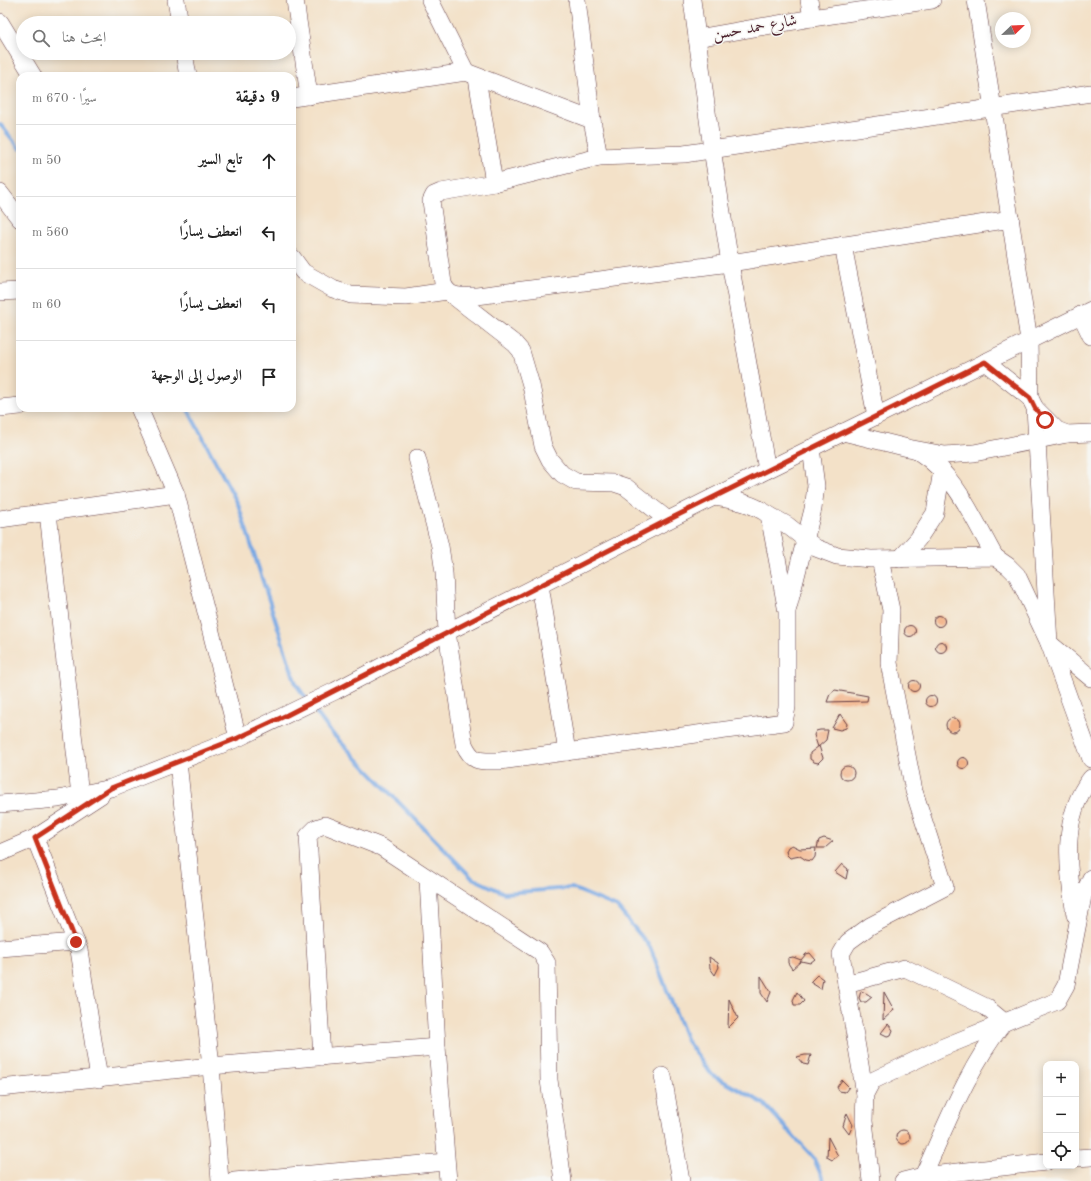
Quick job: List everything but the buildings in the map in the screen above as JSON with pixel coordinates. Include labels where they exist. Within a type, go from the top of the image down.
[{"type":"street","points":[[176,0],[179,16]]},
{"type":"street","points":[[295,0],[296,16]]},
{"type":"street","points":[[430,0],[472,75],[494,183]]},
{"type":"street","points":[[577,0],[592,120],[599,157]]},
{"type":"street","points":[[692,0],[712,149],[730,263],[767,470]]},
{"type":"street","points":[[809,0],[812,18]]},
{"type":"street","name":"شارع حمد حسن","points":[[697,38],[812,18],[932,0]]},
{"type":"street","points":[[976,0],[1029,340],[1049,643],[1091,678]]},
{"type":"street","points":[[296,19],[300,97],[472,75],[592,120]]},
{"type":"street","points":[[0,22],[16,48]]},
{"type":"street","points":[[23,60],[31,72]]},
{"type":"street","points":[[185,60],[187,72]]},
{"type":"street","points":[[668,520],[626,487],[614,483],[576,482],[562,474],[550,460],[543,446],[532,385],[521,351],[515,344],[449,293],[443,283],[431,201],[434,195],[441,192],[494,183],[599,157],[684,154],[1091,93]]},
{"type":"street","points":[[0,193],[16,214]]},
{"type":"street","points":[[296,262],[303,272],[333,289],[351,296],[406,298],[449,293],[477,296],[730,263],[1011,219]]},
{"type":"street","points":[[843,245],[876,416]]},
{"type":"street","points":[[0,292],[16,290]]},
{"type":"street","points":[[0,804],[58,799],[111,788],[238,738],[336,691],[447,632],[714,496],[1086,313],[1091,336]]},
{"type":"street","points":[[985,362],[1032,403],[1057,430],[1067,434]]},
{"type":"street","points":[[0,408],[16,406]]},
{"type":"street","points":[[141,412],[176,494],[238,738]]},
{"type":"street","points":[[843,432],[916,450],[945,455],[974,453],[1036,439],[1067,434],[1091,433]]},
{"type":"street","points":[[787,612],[813,509],[816,486],[811,448]]},
{"type":"street","points":[[916,450],[934,461],[942,470],[965,504],[995,557],[1008,566],[1017,575],[1049,643],[1091,759]]},
{"type":"street","points":[[417,458],[440,546],[444,573],[447,632],[464,744],[469,755],[478,761],[500,761],[784,722],[787,707],[787,612],[769,515]]},
{"type":"street","points":[[900,558],[918,539],[935,513],[942,470]]},
{"type":"street","points":[[0,519],[176,494]]},
{"type":"street","points":[[714,496],[746,502],[759,508],[805,538],[816,548],[837,556],[880,559],[995,557]]},
{"type":"street","points":[[48,513],[80,795]]},
{"type":"street","points":[[871,1181],[864,1121],[865,1094],[841,954],[848,942],[870,926],[945,887],[914,791],[889,663],[891,610],[880,559]]},
{"type":"street","points":[[540,585],[567,752]]},
{"type":"street","points":[[178,762],[211,1066],[220,1181]]},
{"type":"street","points":[[1076,925],[1068,855],[1070,824],[1077,802],[1091,778]]},
{"type":"street","points":[[0,854],[35,838],[111,788]]},
{"type":"street","points":[[322,1057],[308,836],[316,828],[325,825],[381,847],[540,952],[544,957],[547,963],[549,1080],[563,1181]]},
{"type":"street","points":[[35,838],[76,942],[81,962],[99,1079]]},
{"type":"street","points":[[865,1094],[872,1081],[888,1073],[941,1048],[1004,1022],[1054,1004],[1062,994],[1066,985],[1076,925],[1083,896],[1091,878]]},
{"type":"street","points":[[428,879],[437,1047],[448,1181]]},
{"type":"street","points":[[0,948],[76,942]]},
{"type":"street","points":[[846,984],[905,968],[986,1007],[1004,1022]]},
{"type":"street","points":[[923,1176],[962,1089],[986,1044],[1004,1022]]},
{"type":"street","points":[[0,1088],[99,1079],[211,1066],[437,1047]]},
{"type":"street","points":[[663,1076],[681,1181]]},
{"type":"street","points":[[1079,1158],[1091,1157]]},
{"type":"street","points":[[234,1181],[332,1177],[446,1162]]},
{"type":"street","points":[[903,1181],[923,1176],[1043,1162]]},
{"type":"waterway","points":[[0,124],[16,144]]},
{"type":"waterway","points":[[189,412],[238,504],[296,684],[307,700]]},
{"type":"waterway","points":[[312,707],[330,731],[472,878],[504,893],[572,888],[617,907],[650,947],[687,1041],[712,1075],[763,1103],[813,1157],[824,1181]]},
{"type":"route","points":[[76,942],[35,838],[111,788],[238,738],[287,715],[668,520],[985,362],[1030,398],[1035,408],[1045,420]]}]
